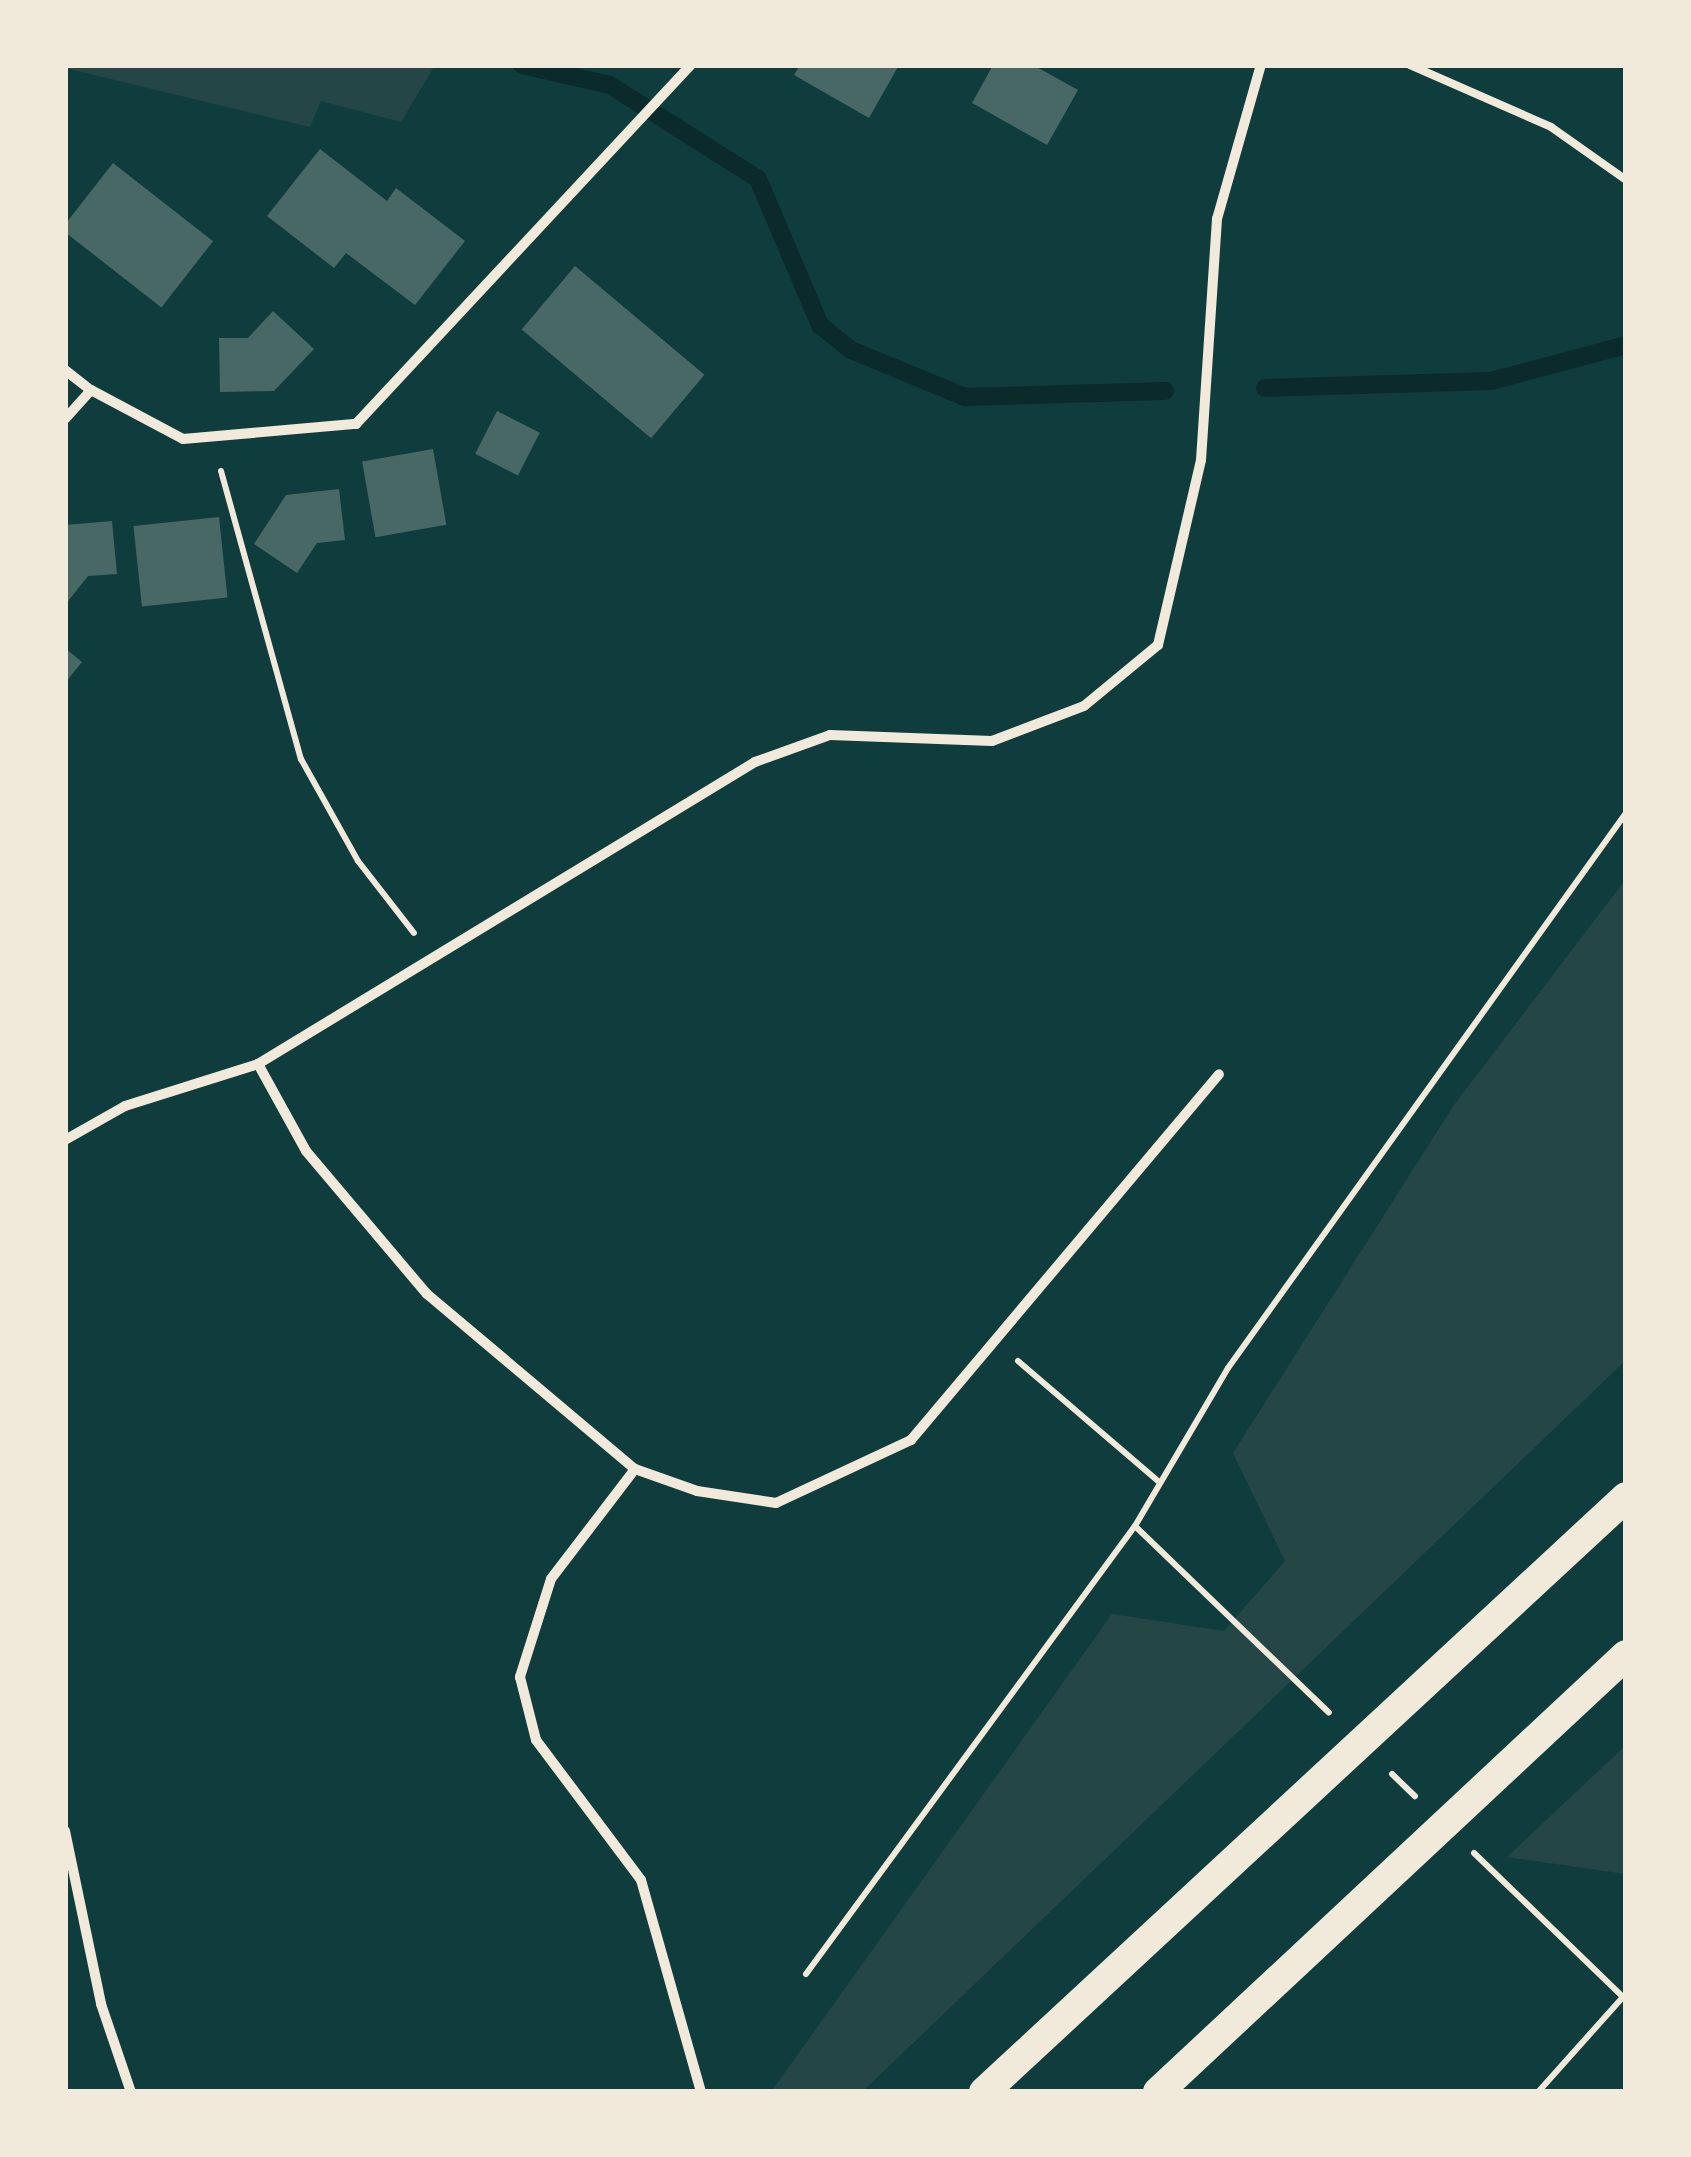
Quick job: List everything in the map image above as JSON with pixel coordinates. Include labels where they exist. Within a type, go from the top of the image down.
[{"type":"highway","points":[[984,2092],[1626,1497]]},
{"type":"highway","points":[[1158,2092],[1360,1898],[1626,1655]]},
{"type":"street","points":[[65,1140],[125,1106],[258,1064],[436,962],[755,762],[830,735],[992,741],[1084,706],[1158,645],[1201,460],[1217,219],[1262,65]]},
{"type":"street","points":[[65,370],[91,390],[183,438],[356,424],[638,131],[690,68]]},
{"type":"street","points":[[65,419],[91,390]]},
{"type":"street","points":[[258,1064],[306,1151],[427,1294],[635,1469],[697,1491],[776,1502],[911,1440],[1000,1345],[1220,1074]]},
{"type":"street","points":[[635,1469],[551,1579],[520,1677],[536,1740],[641,1880],[700,2092]]},
{"type":"street","points":[[65,1830],[101,2004],[131,2092]]},
{"type":"lane","points":[[1410,65],[1551,126],[1626,180]]},
{"type":"path","points":[[212,436],[301,759],[358,862],[436,962]]},
{"type":"path","points":[[806,1974],[1135,1526],[1158,1481],[1228,1368],[1626,813]]},
{"type":"path","points":[[1000,1345],[1158,1481]]},
{"type":"shaded area","points":[[435,65],[401,122],[321,101],[310,127],[65,68]]},
{"type":"shaded area","points":[[1626,879],[1626,1360],[862,2092],[771,2092],[1112,1614],[1224,1631],[1285,1561],[1233,1453],[1454,1105]]},
{"type":"shaded area","points":[[1626,1745],[1626,1874],[1507,1857]]},
{"type":"building","points":[[800,65],[899,65],[869,118],[794,75]]},
{"type":"building","points":[[993,65],[1033,65],[1078,90],[1047,145],[972,103]]},
{"type":"building","points":[[320,149],[387,201],[396,188],[465,241],[415,305],[346,253],[334,268],[267,216]]},
{"type":"building","points":[[113,163],[213,241],[161,307],[65,232],[65,224]]},
{"type":"building","points":[[575,266],[704,375],[651,438],[522,330]]},
{"type":"building","points":[[273,311],[314,349],[274,391],[220,392],[219,338],[248,338]]},
{"type":"building","points":[[497,411],[540,433],[518,476],[475,454]]},
{"type":"building","points":[[433,449],[446,525],[375,537],[362,462]]},
{"type":"building","points":[[339,489],[345,540],[317,543],[297,573],[254,544],[286,495]]},
{"type":"building","points":[[219,517],[227,598],[142,607],[133,526]]},
{"type":"building","points":[[112,521],[117,574],[88,576],[65,605],[65,525]]},
{"type":"building","points":[[65,648],[82,662],[65,683]]},
{"type":"waterway","points":[[522,65],[610,85],[758,179],[820,325],[851,350],[965,397],[1165,391]]},
{"type":"waterway","points":[[1265,388],[1491,381],[1626,345]]}]
